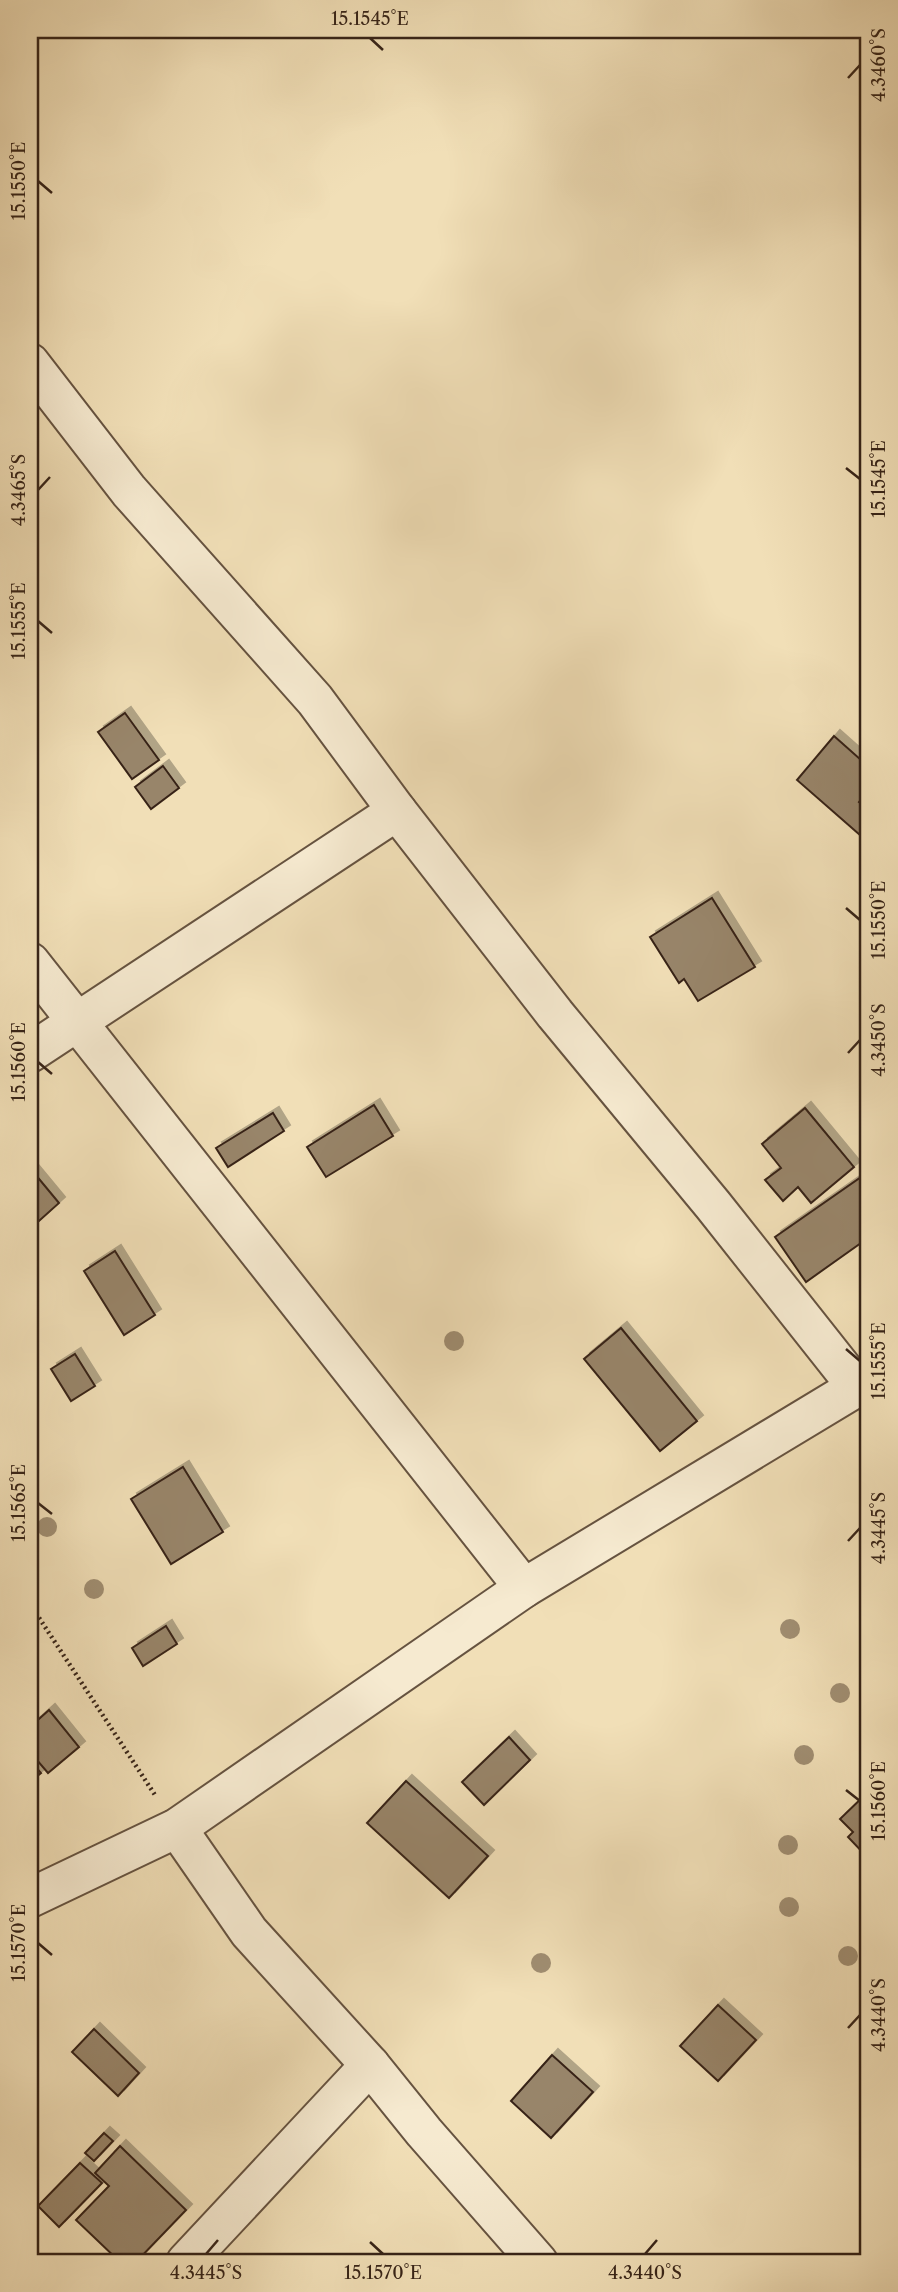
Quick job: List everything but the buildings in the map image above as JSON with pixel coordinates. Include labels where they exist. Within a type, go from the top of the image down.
[{"type":"street","points":[[30,362],[130,491],[315,700],[397,811],[555,1014],[862,1382],[524,1588],[177,1828],[30,1898]]},
{"type":"street","points":[[30,1053],[397,811]]},
{"type":"street","points":[[30,962],[524,1588]]},
{"type":"street","points":[[177,1828],[248,1931],[370,2065],[424,2132],[538,2262]]},
{"type":"street","points":[[186,2262],[370,2065]]},
{"type":"path","points":[[30,1604],[177,1828]]}]
